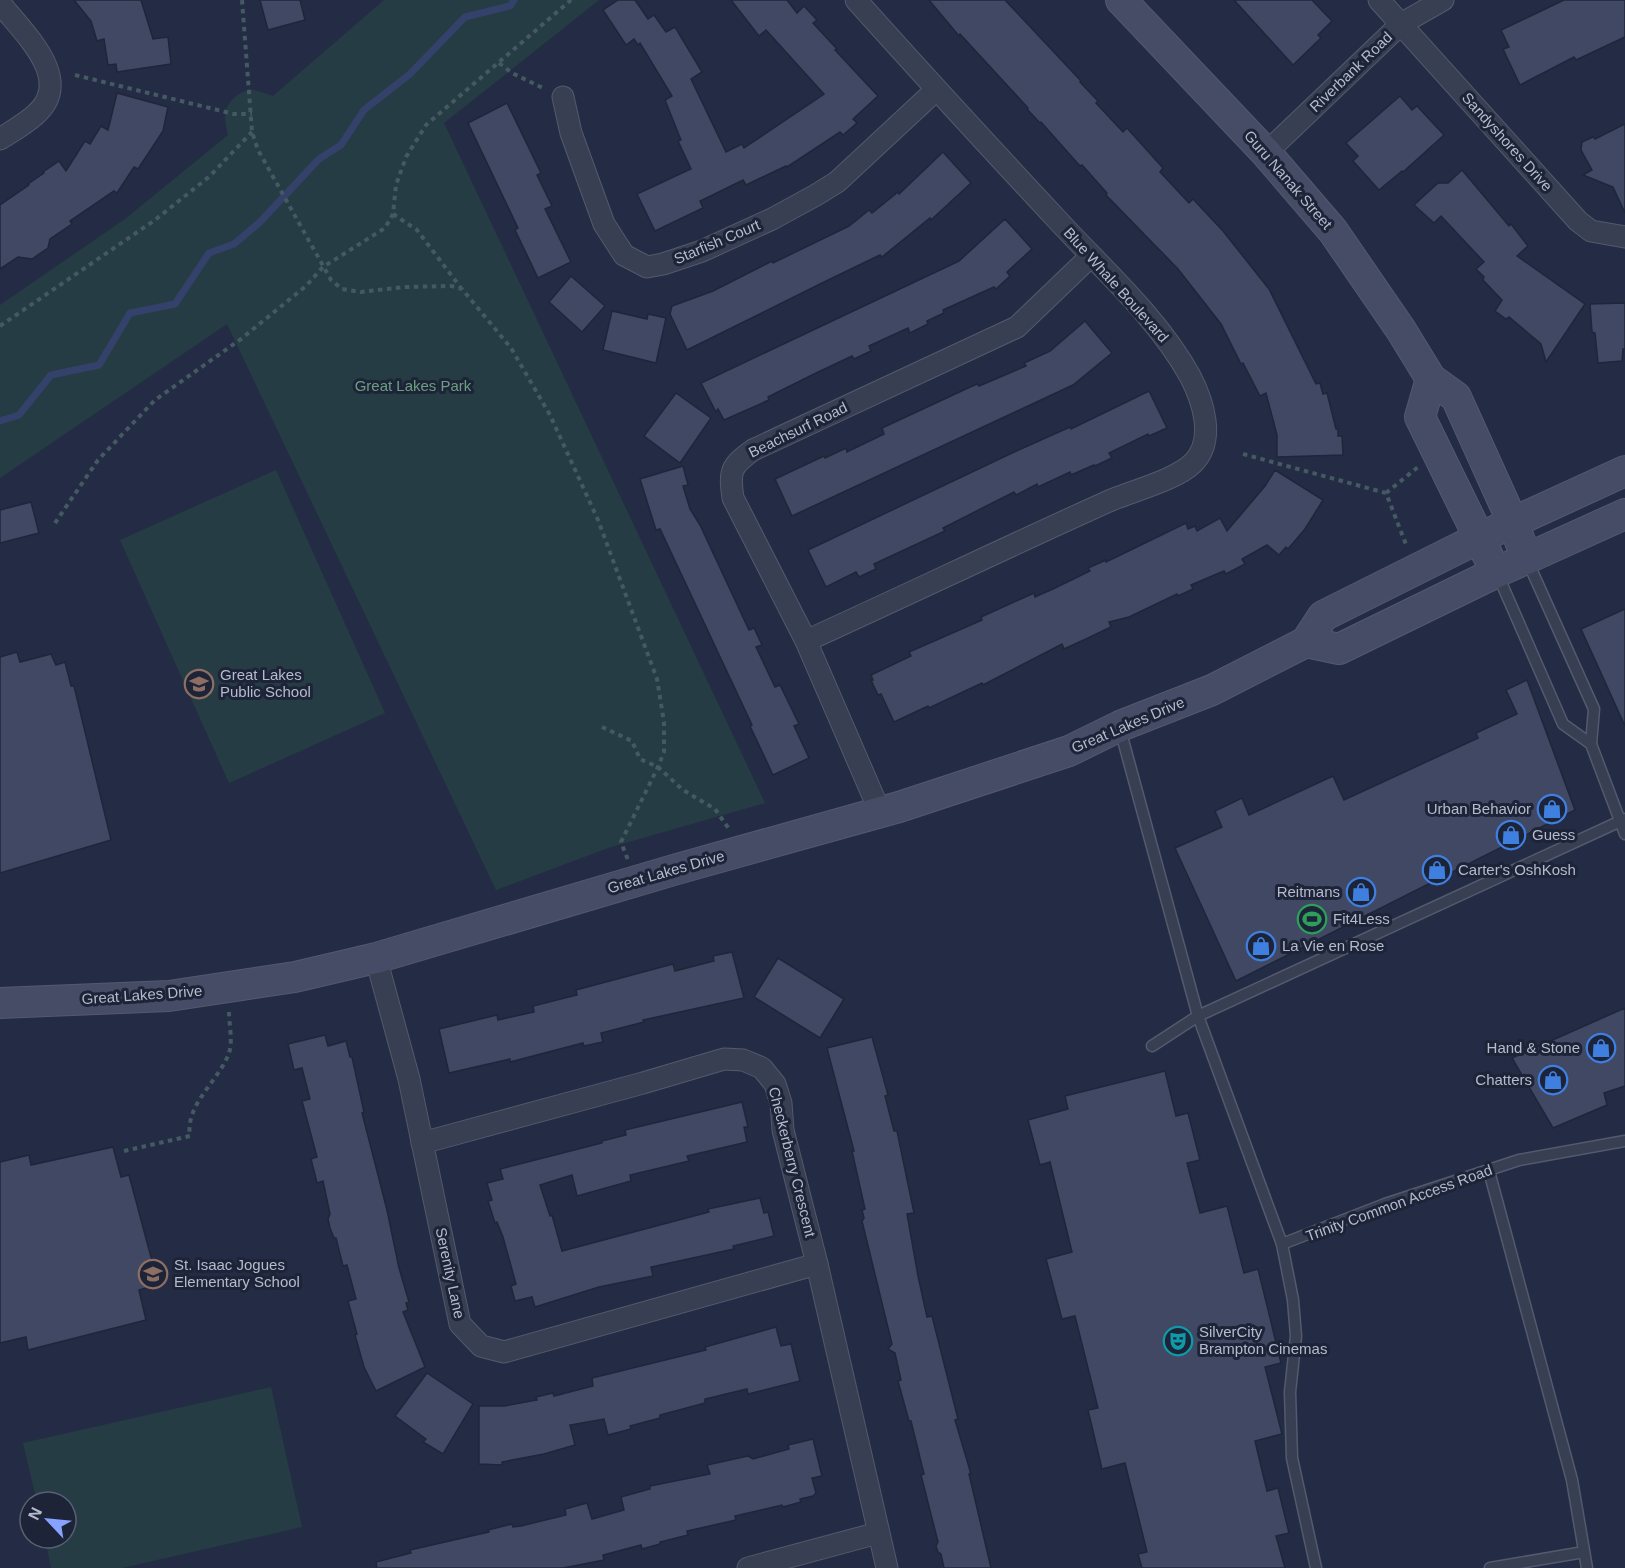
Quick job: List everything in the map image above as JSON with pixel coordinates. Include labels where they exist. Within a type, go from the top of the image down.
[{"type":"street","name":"Blue Whale Boulevard","points":[[806,641],[1110,501],[1169,477],[1194,462],[1206,431],[1206,417],[1191,377],[1167,342],[1133,300],[936,90],[856,0]]},
{"type":"street","name":"Guru Nanak Street","points":[[1121,0],[1266,153],[1333,231],[1431,378],[1456,397],[1527,559]]},
{"type":"street","name":"Sandyshores Drive","points":[[1379,0],[1578,221],[1590,231],[1625,237]]},
{"type":"street","name":"Riverbank Road","points":[[1266,153],[1401,24],[1443,0]]},
{"type":"street","points":[[0,3],[43,58],[50,74],[47,99],[35,116],[0,139]]},
{"type":"street","name":"Starfish Court","points":[[563,97],[571,133],[604,224],[624,255],[647,267],[702,251],[772,219],[816,195],[837,182],[936,90]]},
{"type":"street","name":"Beachsurf Road","points":[[880,812],[806,641],[733,498],[730,477],[739,460],[753,450],[1017,327],[1091,256]]},
{"type":"street","points":[[1431,378],[1420,417],[1497,572]]},
{"type":"street","name":"Great Lakes Drive","points":[[0,1003],[169,996],[295,977],[376,958],[742,850],[880,812],[1069,751],[1120,726],[1212,690],[1306,642],[1323,616],[1479,538],[1625,471]]},
{"type":"street","points":[[1306,642],[1339,649],[1497,572],[1625,514]]},
{"type":"street","name":"Serenity Lane","points":[[376,958],[409,1079],[460,1324],[481,1346],[504,1352],[817,1264]]},
{"type":"street","name":"Checkerberry Crescent","points":[[422,1143],[724,1059],[743,1060],[762,1068],[775,1084],[781,1103],[783,1130],[817,1264],[887,1568]]},
{"type":"street","points":[[748,1568],[879,1533]]},
{"type":"lane","points":[[1527,559],[1594,709],[1591,744],[1622,820],[1625,834]]},
{"type":"lane","points":[[1497,572],[1563,724],[1591,744]]},
{"type":"lane","points":[[1120,726],[1198,1016],[1282,1244],[1293,1300],[1296,1336],[1290,1392],[1292,1458],[1316,1568]]},
{"type":"lane","points":[[1152,1046],[1198,1016],[1622,820]]},
{"type":"lane","name":"Trinity Common Access Road","points":[[1282,1244],[1385,1204],[1519,1160],[1625,1142]]},
{"type":"lane","points":[[1489,1171],[1572,1480],[1587,1568]]},
{"type":"lane","points":[[1490,1568],[1584,1552]]},
{"type":"path","points":[[242,0],[252,132],[258,150],[331,280],[342,289],[361,292],[404,287],[451,286],[462,289]]},
{"type":"path","points":[[55,523],[98,460],[155,400],[241,339],[306,286],[323,267],[385,228],[393,214],[396,185],[405,157],[426,125],[571,0]]},
{"type":"path","points":[[499,63],[512,73],[563,97]]},
{"type":"path","points":[[75,75],[234,114],[252,114]]},
{"type":"path","points":[[0,326],[155,220],[210,176],[252,132]]},
{"type":"path","points":[[393,214],[417,230],[511,348],[550,415],[598,520],[657,680],[664,722],[664,752],[621,842],[636,881]]},
{"type":"path","points":[[1243,454],[1386,493]]},
{"type":"path","points":[[1386,493],[1418,466],[1443,463]]},
{"type":"path","points":[[1386,493],[1404,542],[1420,569]]},
{"type":"path","points":[[602,727],[632,741],[640,759],[658,767],[684,790],[716,809],[742,850]]},
{"type":"path","points":[[124,1151],[190,1136],[188,1125],[194,1110],[229,1052],[227,987]]},
{"type":"green space","name":"Great Lakes Park","points":[[384,0],[599,0],[444,123],[765,803],[608,848],[496,890],[227,324],[0,478],[0,305],[125,219],[228,135],[225,112],[238,95],[252,90],[273,96]]},
{"type":"green space","points":[[276,470],[385,713],[229,783],[120,540]]},
{"type":"green space","points":[[271,1387],[302,1527],[122,1568],[51,1568],[47,1550],[78,1550],[78,1490],[34,1490],[23,1443]]},
{"type":"building","points":[[74,0],[141,0],[153,39],[168,37],[171,64],[117,72],[116,64],[108,65],[104,39],[97,41],[91,21]]},
{"type":"building","points":[[260,0],[300,0],[305,20],[268,30]]},
{"type":"building","points":[[618,0],[635,0],[648,19],[654,15],[666,32],[675,27],[702,72],[691,79],[726,152],[742,144],[744,148],[824,94],[766,30],[759,36],[731,0],[787,0],[797,13],[804,6],[817,20],[813,23],[837,49],[835,50],[878,96],[853,119],[857,123],[843,135],[840,132],[787,167],[746,185],[743,180],[700,201],[703,208],[655,231],[637,194],[691,169],[678,141],[681,140],[665,100],[672,96],[640,43],[638,45],[634,39],[626,45],[603,10]]},
{"type":"building","points":[[929,0],[1005,0],[1081,81],[1098,101],[1096,103],[1123,132],[1127,128],[1163,168],[1160,172],[1189,203],[1193,199],[1223,231],[1269,289],[1316,384],[1320,383],[1323,394],[1327,393],[1338,436],[1342,436],[1343,455],[1277,457],[1277,435],[1266,393],[1260,396],[1221,324],[1178,269],[1106,195],[1107,193],[1082,165],[1080,166],[960,34],[959,36]]},
{"type":"building","points":[[1234,0],[1312,0],[1332,21],[1318,35],[1321,38],[1293,65]]},
{"type":"building","points":[[1564,0],[1625,0],[1625,37],[1576,60],[1574,57],[1520,85],[1503,49],[1509,47],[1501,30]]},
{"type":"building","points":[[117,93],[168,107],[163,131],[138,169],[134,167],[117,193],[114,191],[70,221],[72,224],[50,239],[48,248],[32,259],[18,257],[0,269],[0,205],[59,161],[66,171],[85,141],[90,144],[101,126],[108,130]]},
{"type":"building","points":[[1400,96],[1412,110],[1417,106],[1444,135],[1379,190],[1353,161],[1358,156],[1346,143]]},
{"type":"building","points":[[507,103],[541,173],[537,175],[552,206],[545,209],[571,262],[538,278],[515,230],[518,228],[468,123]]},
{"type":"building","points":[[1625,124],[1625,213],[1613,187],[1583,175],[1592,170],[1581,150],[1582,142],[1593,137],[1595,139]]},
{"type":"building","points":[[943,152],[971,183],[931,220],[930,218],[882,257],[880,255],[687,350],[670,314],[672,306],[713,291],[849,226],[869,210],[872,213],[898,192],[899,194]]},
{"type":"building","points":[[1462,170],[1528,246],[1517,256],[1585,304],[1546,362],[1541,344],[1509,317],[1506,319],[1495,311],[1502,300],[1476,269],[1484,262],[1441,216],[1434,223],[1414,205],[1438,183],[1448,183]]},
{"type":"building","points":[[1005,219],[1032,249],[1007,272],[1010,276],[996,289],[994,287],[943,310],[944,313],[927,321],[928,324],[910,333],[908,328],[869,346],[871,351],[854,359],[852,356],[768,397],[769,400],[724,420],[718,409],[716,412],[701,383],[959,261]]},
{"type":"building","points":[[571,276],[605,306],[582,332],[549,302]]},
{"type":"building","points":[[1625,303],[1625,349],[1623,349],[1622,361],[1598,363],[1590,304]]},
{"type":"building","points":[[612,311],[647,319],[648,314],[666,318],[656,363],[603,350]]},
{"type":"building","points":[[1085,321],[1112,353],[1073,385],[792,516],[775,479],[824,456],[825,458],[846,448],[847,452],[884,434],[882,428],[977,384],[979,386],[1026,366],[1024,363],[1050,351]]},
{"type":"building","points":[[1149,391],[1167,428],[1149,436],[1148,434],[1109,453],[1112,458],[1095,466],[1071,475],[1070,472],[1038,487],[1037,484],[1016,495],[1014,492],[943,528],[945,531],[874,564],[876,569],[859,577],[856,572],[826,587],[808,550]]},
{"type":"building","points":[[676,393],[711,418],[680,463],[644,436]]},
{"type":"building","points":[[683,466],[688,485],[683,486],[690,509],[700,525],[749,630],[754,628],[762,645],[756,647],[775,687],[780,685],[799,724],[794,726],[809,758],[773,775],[660,529],[656,530],[640,479]]},
{"type":"building","points":[[1275,470],[1323,500],[1305,529],[1288,549],[1286,547],[1279,555],[1267,545],[1242,559],[1245,564],[1226,574],[1224,571],[1191,585],[1193,589],[1178,596],[1177,594],[1129,617],[1109,622],[1111,627],[1086,639],[1064,649],[1062,644],[983,685],[982,683],[894,722],[881,694],[878,695],[871,675],[911,656],[909,652],[982,620],[981,617],[1034,593],[1035,597],[1055,588],[1090,571],[1088,568],[1106,560],[1106,562],[1186,523],[1188,529],[1195,526],[1197,531],[1220,518],[1227,531],[1265,486]]},
{"type":"building","points":[[31,502],[39,533],[0,543],[0,510]]},
{"type":"building","points":[[1625,609],[1625,726],[1581,629]]},
{"type":"building","points":[[17,652],[20,662],[51,654],[56,665],[65,662],[71,686],[74,686],[111,840],[0,873],[0,657]]},
{"type":"building","points":[[1527,680],[1575,810],[1236,981],[1175,848],[1222,827],[1215,811],[1242,798],[1249,815],[1333,776],[1344,800],[1478,738],[1476,733],[1517,714],[1506,690]]},
{"type":"building","points":[[732,952],[744,998],[643,1020],[644,1022],[601,1033],[603,1042],[584,1046],[583,1043],[510,1062],[510,1059],[449,1073],[439,1029],[497,1015],[498,1020],[534,1012],[533,1006],[577,995],[576,990],[673,964],[675,971],[714,961],[713,956]]},
{"type":"building","points":[[778,958],[844,999],[820,1038],[754,997]]},
{"type":"building","points":[[1625,1008],[1625,1086],[1604,1093],[1607,1105],[1553,1128],[1512,1058]]},
{"type":"building","points":[[325,1035],[328,1046],[346,1041],[350,1057],[352,1057],[364,1112],[362,1113],[409,1302],[406,1303],[408,1310],[403,1312],[425,1367],[376,1391],[364,1367],[355,1335],[357,1334],[348,1301],[356,1299],[347,1265],[343,1266],[336,1238],[330,1228],[328,1219],[330,1214],[323,1181],[317,1183],[311,1159],[317,1157],[302,1101],[310,1099],[302,1068],[294,1070],[288,1044]]},
{"type":"building","points":[[872,1037],[888,1095],[885,1096],[894,1131],[897,1131],[914,1213],[907,1214],[927,1317],[932,1316],[958,1419],[955,1420],[971,1474],[969,1474],[991,1568],[944,1568],[941,1554],[936,1546],[938,1542],[921,1475],[924,1474],[911,1421],[909,1421],[898,1381],[901,1380],[895,1353],[888,1349],[892,1344],[862,1221],[864,1218],[862,1210],[865,1209],[852,1151],[854,1151],[827,1048]]},
{"type":"building","name":"SilverCity Brampton Cinemas","points":[[1165,1071],[1176,1116],[1188,1113],[1200,1160],[1187,1163],[1200,1213],[1227,1206],[1244,1273],[1258,1269],[1281,1363],[1265,1367],[1282,1434],[1255,1441],[1267,1491],[1278,1488],[1289,1533],[1276,1536],[1285,1568],[1142,1568],[1138,1554],[1147,1552],[1125,1463],[1102,1469],[1088,1410],[1098,1408],[1075,1316],[1062,1319],[1046,1259],[1072,1252],[1050,1162],[1040,1165],[1028,1120],[1068,1109],[1065,1096]]},
{"type":"building","points":[[742,1102],[748,1127],[744,1127],[747,1142],[687,1156],[689,1161],[630,1175],[631,1181],[577,1196],[572,1175],[540,1185],[550,1216],[552,1215],[562,1251],[709,1212],[708,1209],[760,1198],[764,1213],[768,1212],[774,1236],[733,1246],[734,1249],[651,1267],[653,1276],[599,1287],[535,1307],[532,1297],[515,1301],[511,1286],[516,1284],[503,1237],[497,1222],[495,1223],[488,1201],[492,1200],[487,1183],[503,1179],[500,1169],[602,1143],[602,1141],[626,1135],[625,1130]]},
{"type":"building","points":[[113,1147],[121,1177],[129,1175],[155,1272],[149,1274],[153,1286],[139,1290],[146,1320],[28,1350],[26,1337],[0,1343],[0,1162],[29,1155],[31,1165]]},
{"type":"building","points":[[776,1327],[781,1346],[791,1344],[800,1381],[748,1394],[747,1389],[705,1399],[705,1403],[660,1415],[660,1418],[608,1435],[604,1419],[570,1425],[575,1445],[502,1462],[502,1465],[479,1464],[479,1406],[504,1406],[537,1400],[536,1397],[553,1393],[554,1396],[593,1386],[592,1378],[706,1350],[705,1347]]},
{"type":"building","points":[[427,1373],[473,1404],[443,1454],[423,1442],[426,1439],[395,1416]]},
{"type":"building","points":[[813,1439],[822,1476],[812,1478],[816,1493],[813,1496],[783,1507],[782,1505],[735,1516],[736,1520],[687,1531],[688,1535],[660,1542],[660,1544],[642,1549],[641,1545],[603,1555],[604,1560],[563,1568],[377,1568],[376,1562],[411,1553],[410,1550],[489,1532],[488,1530],[512,1524],[513,1527],[521,1526],[566,1515],[565,1509],[587,1503],[592,1519],[624,1510],[621,1497],[650,1489],[650,1486],[710,1474],[707,1465],[748,1456],[753,1459],[789,1449],[788,1445]]},
{"type":"waterway","points":[[0,421],[19,415],[51,375],[99,365],[130,313],[175,304],[209,253],[234,244],[260,222],[319,159],[341,145],[364,110],[410,74],[465,17],[510,6],[514,0]]},
{"type":"place","name":"Great Lakes Public School","points":[[199,684]]},
{"type":"place","name":"Urban Behavior","points":[[1552,809]]},
{"type":"place","name":"Guess","points":[[1511,835]]},
{"type":"place","name":"Carter's OshKosh","points":[[1437,870]]},
{"type":"place","name":"Reitmans","points":[[1361,892]]},
{"type":"place","name":"Fit4Less","points":[[1312,919]]},
{"type":"place","name":"La Vie en Rose","points":[[1261,946]]},
{"type":"place","name":"Hand & Stone","points":[[1601,1048]]},
{"type":"place","name":"Chatters","points":[[1553,1080]]},
{"type":"place","name":"St. Isaac Jogues Elementary School","points":[[153,1274]]},
{"type":"place","name":"SilverCity Brampton Cinemas","points":[[1178,1341]]}]
